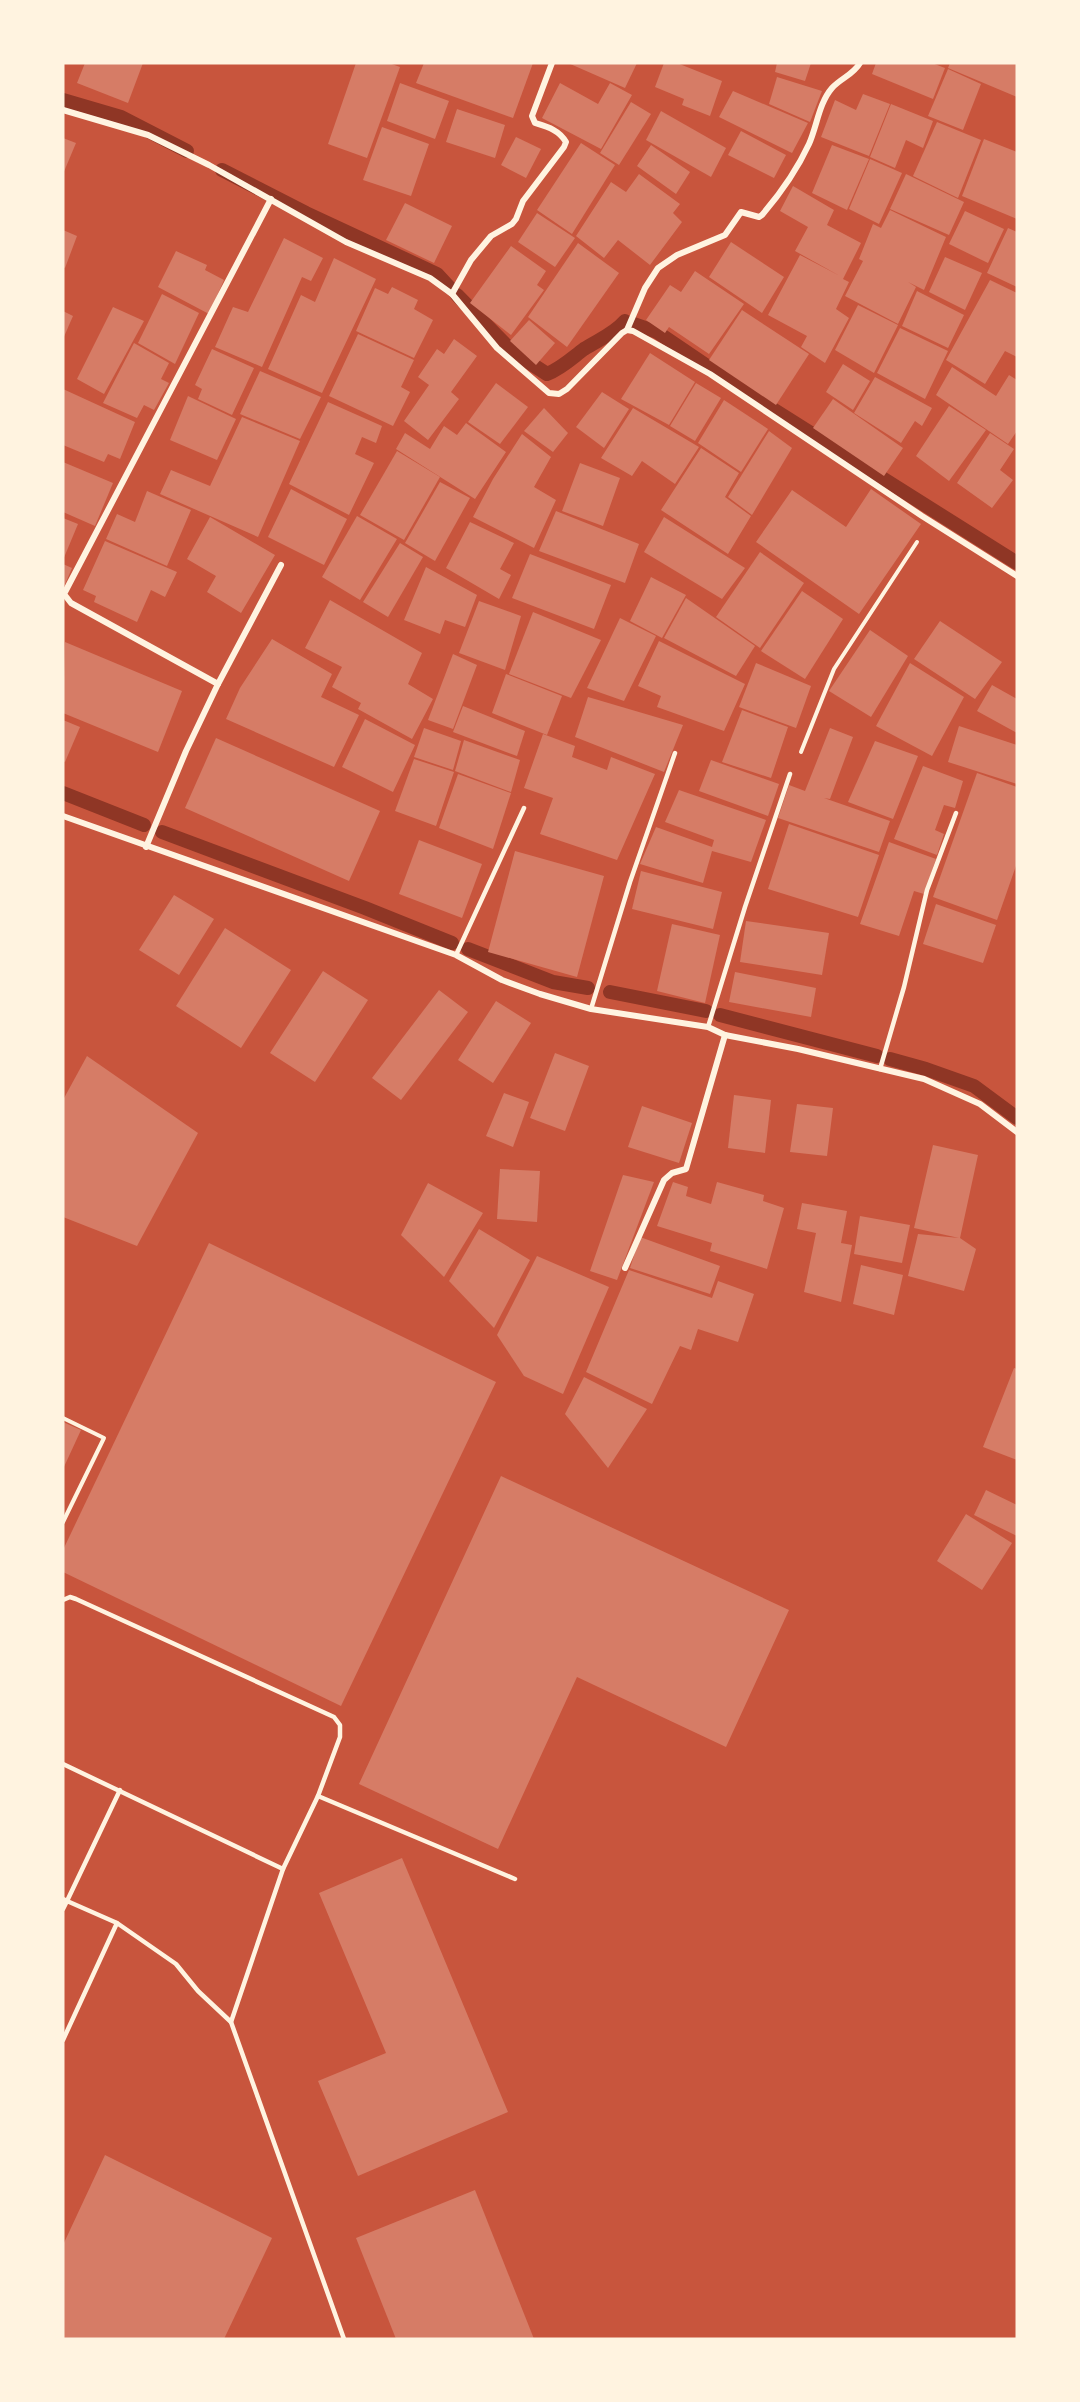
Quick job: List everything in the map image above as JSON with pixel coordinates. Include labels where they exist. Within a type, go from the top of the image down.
[{"type":"street","points":[[452,294],[471,260],[491,236],[512,224],[523,201],[564,147],[566,142],[554,129],[535,123],[532,116],[552,63]]},
{"type":"street","points":[[63,110],[148,135],[271,199],[346,242],[430,278],[452,294],[497,348],[549,393],[558,394],[567,389],[627,330],[645,288],[658,268],[677,255],[725,235],[741,212],[759,217],[762,215],[789,180],[809,145],[823,105],[832,88],[854,73],[860,63]]},
{"type":"street","points":[[218,684],[71,603],[64,594],[271,199]]},
{"type":"street","points":[[627,330],[710,374],[930,521],[1017,576]]},
{"type":"street","points":[[146,847],[186,751],[218,684],[281,565]]},
{"type":"street","points":[[63,816],[456,955],[502,980],[540,994],[591,1009],[708,1027],[725,1035],[798,1049],[924,1079],[980,1104],[1017,1132]]},
{"type":"street","points":[[625,1268],[664,1180],[672,1173],[686,1169],[725,1035]]},
{"type":"lane","points":[[591,1009],[630,882],[675,753]]},
{"type":"lane","points":[[708,1027],[745,907],[790,774]]},
{"type":"lane","points":[[456,955],[524,808]]},
{"type":"lane","points":[[879,1069],[904,987],[927,890],[957,813]]},
{"type":"lane","points":[[63,1600],[70,1597],[76,1599],[334,1717],[340,1725],[340,1737],[318,1796],[283,1869],[231,2022]]},
{"type":"lane","points":[[63,1764],[283,1869]]},
{"type":"lane","points":[[63,1909],[65,1900],[120,1790]]},
{"type":"lane","points":[[318,1796],[514,1879]]},
{"type":"lane","points":[[65,1900],[117,1923],[177,1964],[198,1991],[231,2022],[344,2339]]},
{"type":"lane","points":[[63,2040],[117,1923]]},
{"type":"path","points":[[790,774],[834,669],[930,521]]},
{"type":"path","points":[[63,1418],[104,1438],[63,1522]]},
{"type":"building","points":[[85,63],[143,63],[128,103],[77,83]]},
{"type":"building","points":[[356,63],[389,63],[400,67],[367,158],[328,144]]},
{"type":"building","points":[[424,63],[533,63],[513,118],[416,83]]},
{"type":"building","points":[[568,63],[637,63],[625,88]]},
{"type":"building","points":[[664,63],[677,63],[722,81],[710,116],[682,105],[684,99],[655,87]]},
{"type":"building","points":[[777,63],[811,63],[805,81],[775,72]]},
{"type":"building","points":[[876,63],[932,63],[945,68],[933,99],[872,74]]},
{"type":"building","points":[[950,63],[1017,63],[1017,97],[948,68]]},
{"type":"building","points":[[948,69],[981,84],[963,130],[928,116]]},
{"type":"building","points":[[777,77],[822,91],[810,122],[769,104]]},
{"type":"building","points":[[400,83],[449,101],[435,139],[387,121]]},
{"type":"building","points":[[560,83],[598,104],[610,83],[632,95],[601,149],[542,118]]},
{"type":"building","points":[[733,91],[808,123],[792,153],[719,117]]},
{"type":"building","points":[[863,94],[890,104],[869,156],[821,137],[835,100],[856,110]]},
{"type":"building","points":[[631,102],[651,114],[619,165],[600,153]]},
{"type":"building","points":[[891,104],[933,121],[923,148],[906,140],[895,168],[870,157]]},
{"type":"building","points":[[457,109],[505,125],[495,158],[446,142]]},
{"type":"building","points":[[661,111],[726,148],[711,177],[646,140]]},
{"type":"building","points":[[937,122],[981,140],[958,198],[913,176]]},
{"type":"building","points":[[382,127],[429,144],[411,196],[363,180]]},
{"type":"building","points":[[741,131],[786,155],[774,178],[728,155]]},
{"type":"building","points":[[516,137],[541,149],[526,178],[501,165]]},
{"type":"building","points":[[63,138],[76,143],[63,174]]},
{"type":"building","points":[[984,139],[1017,152],[1017,219],[962,196]]},
{"type":"building","points":[[581,143],[615,165],[572,234],[537,210]]},
{"type":"building","points":[[651,145],[690,172],[676,194],[637,166]]},
{"type":"building","points":[[832,145],[869,159],[847,210],[812,193]]},
{"type":"building","points":[[870,159],[902,173],[879,224],[849,209]]},
{"type":"building","points":[[639,174],[680,204],[673,213],[682,222],[650,265],[618,240],[604,258],[576,236],[611,182],[626,192]]},
{"type":"building","points":[[906,174],[964,202],[949,235],[890,209]]},
{"type":"building","points":[[793,186],[834,210],[827,225],[861,243],[843,279],[849,282],[836,309],[849,318],[825,363],[801,347],[807,336],[768,315],[800,255],[840,276],[795,251],[808,227],[780,211]]},
{"type":"building","points":[[405,203],[452,226],[434,263],[386,240]]},
{"type":"building","points":[[890,210],[946,237],[924,290],[908,282],[916,287],[898,324],[845,296],[863,261],[859,259],[873,224],[881,228]]},
{"type":"building","points":[[965,211],[1004,229],[988,263],[949,244]]},
{"type":"building","points":[[537,213],[575,238],[555,267],[518,242]]},
{"type":"building","points":[[1008,228],[1017,232],[1017,287],[987,273]]},
{"type":"building","points":[[63,230],[77,236],[65,268],[63,267]]},
{"type":"building","points":[[284,238],[323,258],[311,281],[302,277],[262,367],[215,347],[233,307],[248,312]]},
{"type":"building","points":[[731,242],[784,277],[762,313],[709,277]]},
{"type":"building","points":[[578,243],[619,273],[567,347],[528,317]]},
{"type":"building","points":[[511,246],[546,271],[537,285],[544,290],[511,335],[470,303]]},
{"type":"building","points":[[176,251],[207,265],[205,270],[224,280],[209,314],[158,287]]},
{"type":"building","points":[[945,257],[982,273],[965,310],[929,292]]},
{"type":"building","points":[[334,258],[376,279],[322,393],[268,369],[301,295],[315,302]]},
{"type":"building","points":[[695,271],[744,304],[709,354],[669,327],[665,333],[646,320],[670,285],[681,292]]},
{"type":"building","points":[[990,280],[1017,293],[1017,357],[1005,351],[985,384],[946,360]]},
{"type":"building","points":[[392,287],[418,300],[414,309],[433,320],[414,358],[356,331],[375,288],[388,294]]},
{"type":"building","points":[[917,291],[964,315],[948,348],[902,326]]},
{"type":"building","points":[[162,294],[199,313],[175,364],[138,343]]},
{"type":"building","points":[[858,305],[898,325],[874,373],[835,350]]},
{"type":"building","points":[[113,307],[144,321],[104,394],[77,379]]},
{"type":"building","points":[[742,310],[809,354],[776,405],[709,360]]},
{"type":"building","points":[[63,311],[73,316],[63,339]]},
{"type":"building","points":[[529,320],[555,343],[536,365],[510,341]]},
{"type":"building","points":[[900,328],[948,351],[925,399],[877,373]]},
{"type":"building","points":[[358,334],[414,360],[401,387],[410,392],[393,426],[329,396]]},
{"type":"building","points":[[454,339],[477,356],[451,392],[459,399],[428,440],[404,421],[429,385],[418,377],[437,349],[444,354]]},
{"type":"building","points":[[134,343],[169,363],[161,379],[169,383],[154,410],[144,405],[137,418],[103,403]]},
{"type":"building","points":[[212,349],[254,368],[232,415],[198,399],[202,389],[195,385]]},
{"type":"building","points":[[650,353],[695,382],[669,425],[621,399]]},
{"type":"building","points":[[843,364],[870,381],[853,410],[826,392]]},
{"type":"building","points":[[952,367],[996,396],[1009,375],[1017,380],[1017,431],[1008,444],[936,395]]},
{"type":"building","points":[[260,371],[321,397],[300,439],[240,414]]},
{"type":"building","points":[[875,377],[932,408],[922,426],[915,421],[901,443],[854,413]]},
{"type":"building","points":[[496,383],[528,407],[500,444],[468,422]]},
{"type":"building","points":[[696,383],[721,398],[695,441],[670,426]]},
{"type":"building","points":[[63,389],[135,422],[120,459],[108,454],[104,462],[63,445]]},
{"type":"building","points":[[602,392],[629,409],[604,448],[576,427]]},
{"type":"building","points":[[188,396],[236,419],[217,460],[170,440]]},
{"type":"building","points":[[833,399],[903,448],[884,476],[813,428]]},
{"type":"building","points":[[724,400],[768,429],[741,472],[698,443]]},
{"type":"building","points":[[328,402],[382,426],[376,443],[362,437],[355,454],[374,463],[349,515],[289,484]]},
{"type":"building","points":[[949,406],[986,430],[949,481],[916,456]]},
{"type":"building","points":[[544,408],[568,433],[553,452],[524,431]]},
{"type":"building","points":[[633,408],[699,447],[675,484],[642,461],[632,476],[601,458]]},
{"type":"building","points":[[242,417],[300,441],[258,537],[160,494],[171,470],[210,486]]},
{"type":"building","points":[[466,423],[506,452],[475,499],[396,449],[405,433],[430,449],[444,426],[457,435]]},
{"type":"building","points":[[769,431],[792,448],[752,515],[728,497]]},
{"type":"building","points":[[990,433],[1014,449],[1000,470],[1013,480],[992,508],[957,483]]},
{"type":"building","points":[[522,434],[551,457],[534,487],[556,500],[534,548],[473,517],[493,479]]},
{"type":"building","points":[[701,448],[739,473],[725,497],[751,516],[728,554],[661,510]]},
{"type":"building","points":[[397,451],[440,477],[404,540],[360,515]]},
{"type":"building","points":[[63,462],[113,483],[95,526],[63,512]]},
{"type":"building","points":[[580,463],[620,478],[603,526],[562,511]]},
{"type":"building","points":[[440,482],[470,498],[435,561],[405,543]]},
{"type":"building","points":[[291,489],[347,519],[324,565],[268,537]]},
{"type":"building","points":[[871,489],[921,524],[859,614],[756,542],[792,490],[846,527]]},
{"type":"building","points":[[147,491],[191,510],[167,566],[106,539],[117,514],[135,522]]},
{"type":"building","points":[[556,511],[639,544],[625,583],[539,551]]},
{"type":"building","points":[[357,516],[397,539],[360,600],[322,577]]},
{"type":"building","points":[[210,517],[275,555],[241,613],[207,592],[216,576],[187,559]]},
{"type":"building","points":[[664,517],[745,568],[722,599],[644,552]]},
{"type":"building","points":[[63,518],[78,524],[63,560]]},
{"type":"building","points":[[470,522],[514,543],[500,569],[511,575],[499,599],[446,568]]},
{"type":"building","points":[[105,541],[177,572],[165,597],[151,590],[137,622],[94,602],[96,596],[83,590]]},
{"type":"building","points":[[400,543],[423,557],[388,617],[363,602]]},
{"type":"building","points":[[760,552],[804,583],[760,648],[716,617]]},
{"type":"building","points":[[530,554],[611,585],[594,629],[512,598]]},
{"type":"building","points":[[63,564],[72,568],[63,589]]},
{"type":"building","points":[[426,567],[477,595],[465,627],[445,620],[440,634],[404,620]]},
{"type":"building","points":[[651,577],[686,595],[662,638],[630,621]]},
{"type":"building","points":[[802,591],[843,619],[805,679],[761,651]]},
{"type":"building","points":[[686,598],[755,646],[736,676],[664,638]]},
{"type":"building","points":[[330,600],[422,653],[408,684],[433,699],[412,739],[358,709],[361,703],[332,687],[342,667],[305,648]]},
{"type":"building","points":[[479,601],[521,616],[505,670],[459,653]]},
{"type":"building","points":[[533,612],[601,640],[571,698],[509,674]]},
{"type":"building","points":[[620,618],[656,636],[624,701],[587,688]]},
{"type":"building","points":[[940,621],[1002,662],[975,699],[914,659]]},
{"type":"building","points":[[870,630],[908,656],[871,717],[829,691]]},
{"type":"building","points":[[272,639],[332,674],[321,697],[359,715],[334,767],[226,719],[240,688]]},
{"type":"building","points":[[659,641],[745,684],[724,731],[657,707],[661,696],[638,686]]},
{"type":"building","points":[[65,642],[182,691],[158,752],[63,713]]},
{"type":"building","points":[[453,654],[477,665],[453,729],[428,720]]},
{"type":"building","points":[[756,663],[811,686],[796,728],[739,707]]},
{"type":"building","points":[[910,663],[964,697],[932,756],[876,726]]},
{"type":"building","points":[[506,674],[562,696],[547,735],[492,713]]},
{"type":"building","points":[[992,685],[1017,699],[1017,733],[977,711]]},
{"type":"building","points":[[588,697],[683,725],[664,772],[575,737]]},
{"type":"building","points":[[463,706],[525,731],[517,756],[453,732]]},
{"type":"building","points":[[742,710],[788,727],[771,778],[722,762]]},
{"type":"building","points":[[365,719],[415,745],[393,792],[342,767]]},
{"type":"building","points":[[63,720],[80,727],[65,762],[63,761]]},
{"type":"building","points":[[959,726],[1017,745],[1017,784],[948,762]]},
{"type":"building","points":[[424,728],[461,741],[453,770],[414,757]]},
{"type":"building","points":[[830,728],[853,737],[830,799],[824,798],[890,821],[879,852],[778,818],[789,785],[805,791]]},
{"type":"building","points":[[543,734],[575,746],[572,757],[607,770],[611,757],[655,774],[617,860],[540,834],[553,798],[524,788]]},
{"type":"building","points":[[216,738],[380,811],[349,881],[185,808]]},
{"type":"building","points":[[464,740],[520,760],[511,792],[455,771]]},
{"type":"building","points":[[875,741],[918,756],[893,819],[848,802]]},
{"type":"building","points":[[414,759],[454,772],[436,826],[395,811]]},
{"type":"building","points":[[711,760],[779,784],[768,816],[699,791]]},
{"type":"building","points":[[923,766],[963,781],[955,808],[944,805],[935,830],[944,834],[937,855],[894,839]]},
{"type":"building","points":[[977,773],[1017,787],[1017,863],[997,920],[933,897]]},
{"type":"building","points":[[458,774],[511,793],[493,849],[439,828]]},
{"type":"building","points":[[679,790],[766,820],[751,862],[712,851],[703,883],[640,864],[656,827],[712,847],[714,840],[665,822]]},
{"type":"building","points":[[789,824],[879,855],[858,917],[768,889]]},
{"type":"building","points":[[419,840],[482,864],[462,918],[399,894]]},
{"type":"building","points":[[889,842],[936,859],[924,894],[914,891],[899,936],[860,924]]},
{"type":"building","points":[[515,851],[604,876],[577,977],[488,952]]},
{"type":"building","points":[[641,871],[722,892],[713,929],[632,909]]},
{"type":"building","points":[[174,895],[214,919],[179,975],[139,950]]},
{"type":"building","points":[[936,904],[996,925],[983,963],[923,944]]},
{"type":"building","points":[[746,921],[829,933],[822,975],[740,962]]},
{"type":"building","points":[[672,924],[720,935],[705,1003],[657,991]]},
{"type":"building","points":[[225,928],[291,970],[241,1048],[176,1006]]},
{"type":"building","points":[[323,971],[368,1000],[315,1082],[270,1053]]},
{"type":"building","points":[[735,972],[816,988],[811,1017],[729,1002]]},
{"type":"building","points":[[439,990],[468,1012],[401,1100],[372,1078]]},
{"type":"building","points":[[496,1001],[531,1023],[493,1083],[458,1060]]},
{"type":"building","points":[[555,1053],[589,1066],[565,1131],[530,1118]]},
{"type":"building","points":[[87,1056],[198,1133],[137,1246],[63,1217],[63,1100]]},
{"type":"building","points":[[504,1093],[529,1102],[513,1147],[486,1136]]},
{"type":"building","points":[[734,1095],[771,1100],[765,1153],[728,1148]]},
{"type":"building","points":[[797,1104],[833,1108],[827,1156],[790,1152]]},
{"type":"building","points":[[642,1106],[692,1123],[679,1163],[628,1147]]},
{"type":"building","points":[[933,1145],[978,1155],[960,1238],[976,1249],[964,1291],[908,1276],[918,1234],[959,1238],[914,1228]]},
{"type":"building","points":[[500,1169],[540,1171],[537,1222],[497,1219]]},
{"type":"building","points":[[623,1175],[654,1182],[617,1280],[590,1271]]},
{"type":"building","points":[[673,1182],[688,1187],[686,1196],[711,1204],[717,1182],[764,1195],[763,1201],[784,1208],[767,1269],[710,1251],[712,1243],[657,1226]]},
{"type":"building","points":[[428,1183],[483,1213],[444,1277],[401,1235]]},
{"type":"building","points":[[802,1203],[847,1211],[841,1243],[852,1245],[841,1302],[804,1292],[816,1233],[797,1229]]},
{"type":"building","points":[[860,1216],[910,1225],[902,1263],[854,1254]]},
{"type":"building","points":[[479,1229],[530,1260],[494,1328],[449,1281]]},
{"type":"building","points":[[640,1237],[720,1266],[710,1294],[630,1268]]},
{"type":"building","points":[[209,1243],[496,1382],[341,1706],[63,1572],[63,1550]]},
{"type":"building","points":[[537,1256],[609,1287],[563,1394],[524,1376],[497,1335]]},
{"type":"building","points":[[861,1265],[903,1275],[894,1315],[853,1304]]},
{"type":"building","points":[[629,1270],[712,1298],[718,1281],[754,1294],[738,1342],[698,1329],[691,1350],[680,1346],[652,1404],[586,1372]]},
{"type":"building","points":[[1014,1368],[1017,1369],[1017,1460],[983,1447]]},
{"type":"building","points":[[584,1377],[647,1409],[608,1468],[565,1414]]},
{"type":"building","points":[[63,1422],[81,1430],[63,1469]]},
{"type":"building","points":[[501,1476],[789,1610],[726,1747],[577,1677],[498,1849],[359,1784]]},
{"type":"building","points":[[986,1490],[1017,1505],[1017,1536],[974,1515]]},
{"type":"building","points":[[966,1514],[1012,1543],[982,1590],[937,1561]]},
{"type":"building","points":[[402,1858],[508,2112],[358,2176],[318,2081],[386,2053],[319,1893]]},
{"type":"building","points":[[105,2155],[272,2238],[224,2339],[63,2339],[63,2245]]},
{"type":"building","points":[[475,2190],[534,2339],[396,2339],[356,2238]]},
{"type":"waterway","points":[[63,100],[121,117],[187,151]]},
{"type":"waterway","points":[[222,170],[306,213],[437,274],[449,287]]},
{"type":"waterway","points":[[457,295],[513,352],[547,374],[611,333],[625,321]]},
{"type":"waterway","points":[[634,324],[657,332],[744,391],[1017,563]]},
{"type":"waterway","points":[[63,793],[144,825]]},
{"type":"waterway","points":[[162,832],[452,943]]},
{"type":"waterway","points":[[468,949],[553,982],[588,988]]},
{"type":"waterway","points":[[610,992],[706,1011]]},
{"type":"waterway","points":[[720,1015],[877,1056]]},
{"type":"waterway","points":[[890,1059],[974,1086],[1017,1118]]}]
